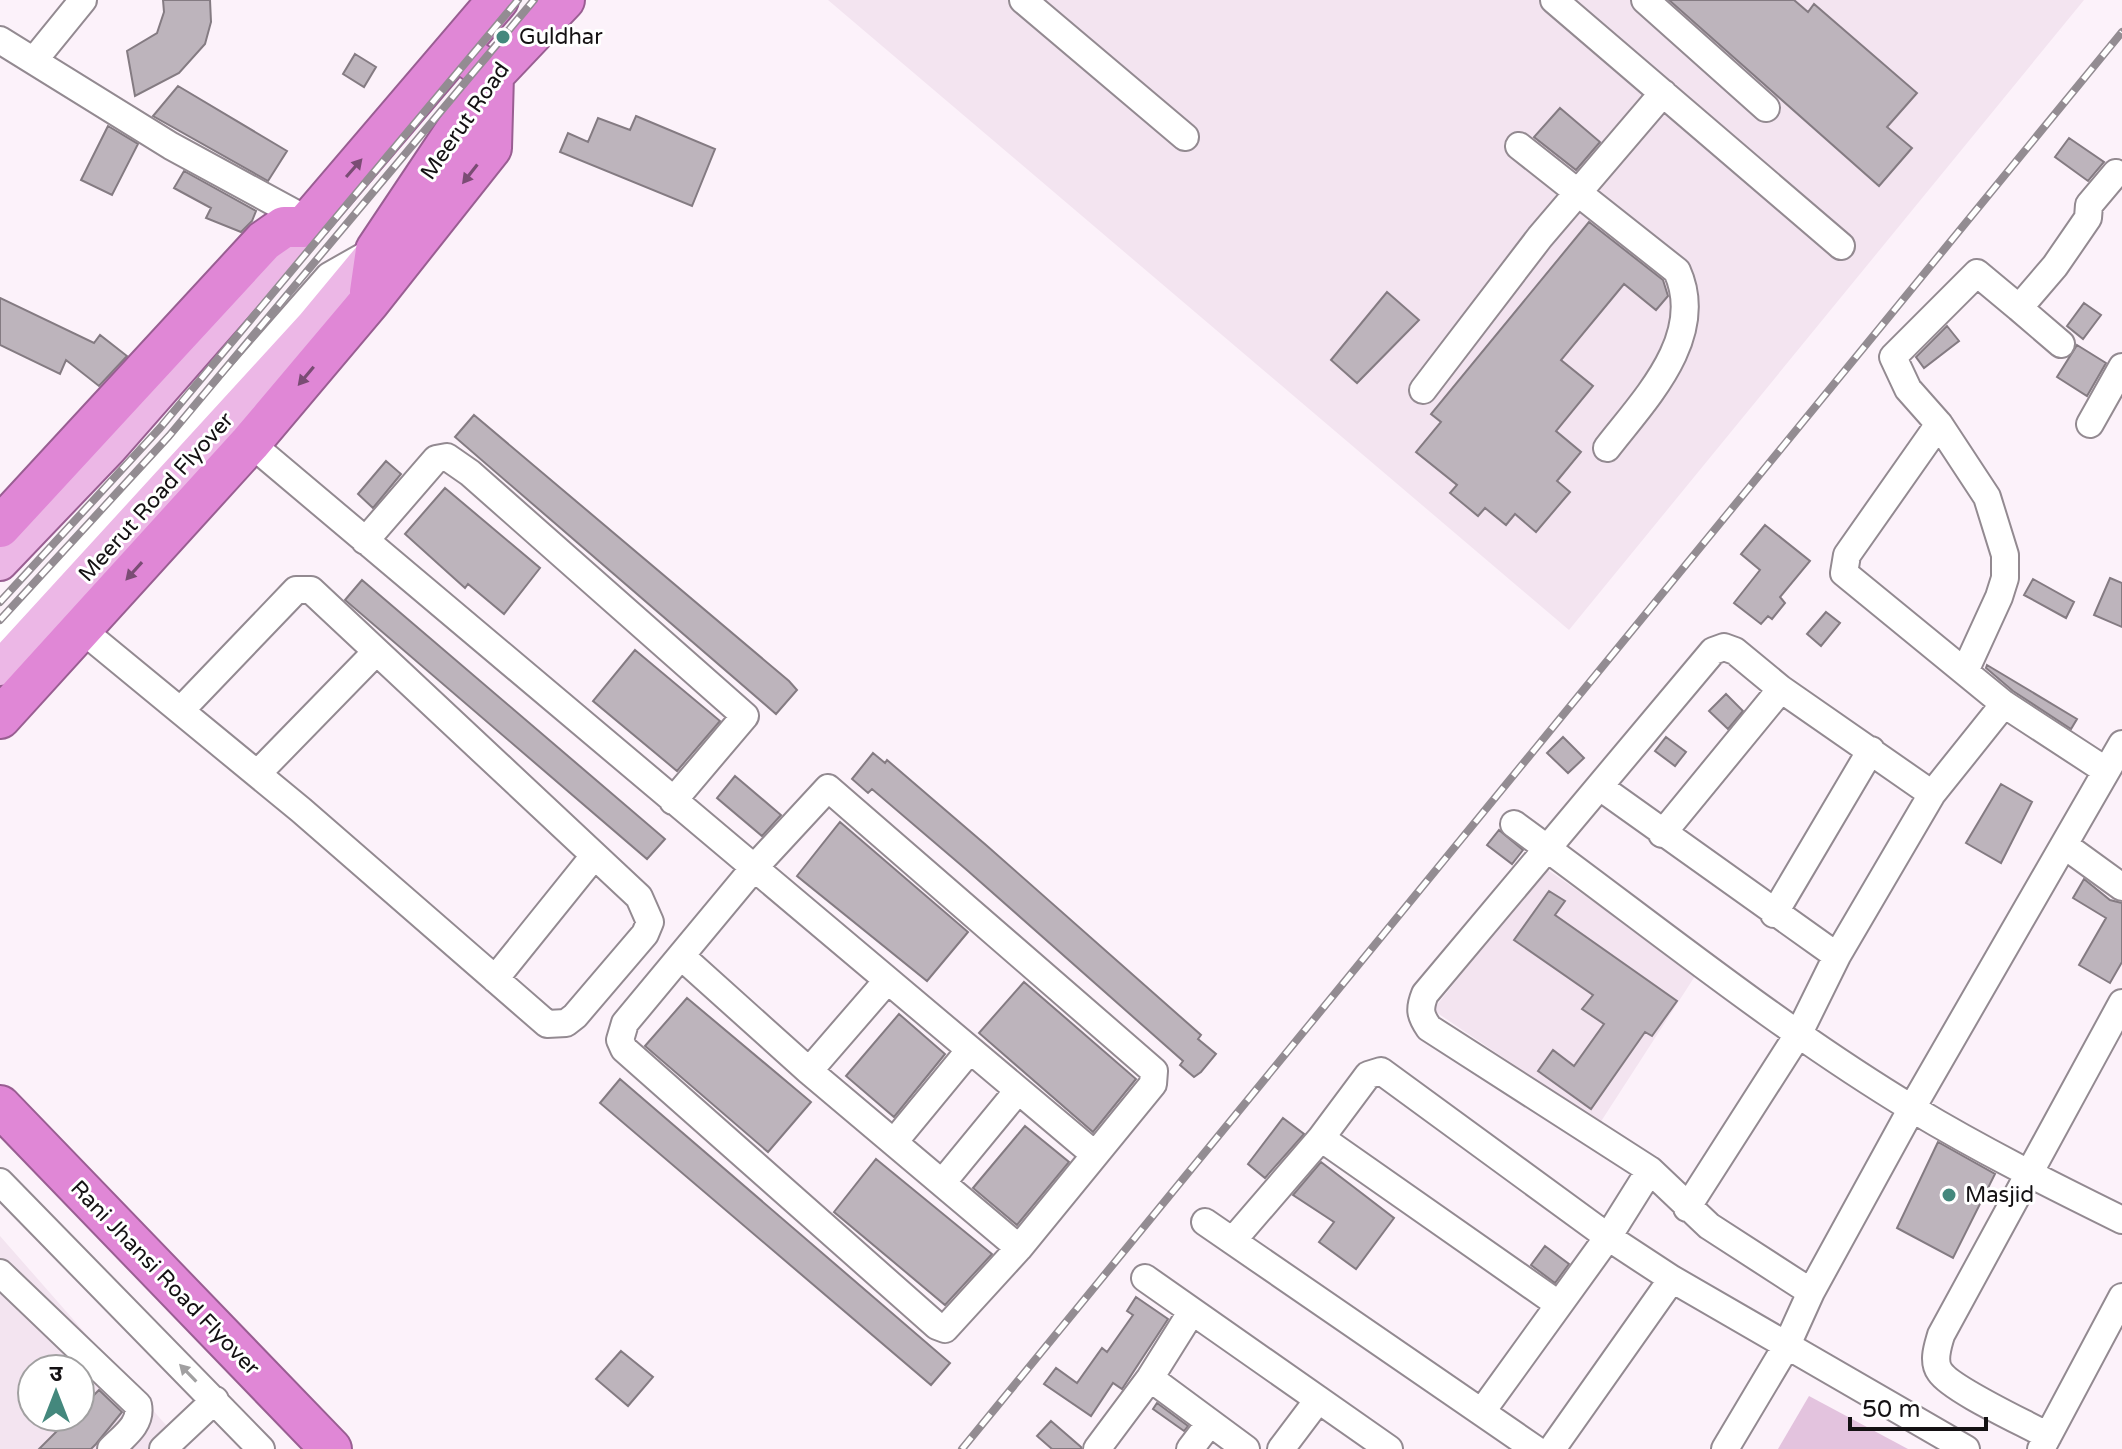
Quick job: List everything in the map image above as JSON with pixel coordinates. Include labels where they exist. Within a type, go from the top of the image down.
[{"type":"highway","points":[[0,527],[264,241],[284,227],[306,224],[498,0]]},
{"type":"highway","name":"Meerut Road","points":[[376,250],[493,75],[564,0]]},
{"type":"highway","points":[[0,718],[250,443],[369,302],[491,148],[493,75],[457,49]]},
{"type":"highway","points":[[369,302],[376,250]]},
{"type":"highway","name":"Rani Jhansi Road Flyover","points":[[0,1103],[9,1154],[303,1449]]},
{"type":"highway","name":"Rani Jhansi Road Flyover","points":[[9,1154],[331,1449]]},
{"type":"main road","points":[[0,563],[110,448],[306,224]]},
{"type":"main road","name":"Meerut Road Flyover","points":[[0,668],[312,327],[376,250]]},
{"type":"street","points":[[35,59],[83,0]]},
{"type":"street","points":[[1023,0],[1185,137]]},
{"type":"street","points":[[1554,0],[1841,246]]},
{"type":"street","points":[[1645,0],[1766,108]]},
{"type":"street","points":[[0,40],[171,146],[306,224],[301,249],[185,381],[0,582]]},
{"type":"street","points":[[1423,390],[1578,193],[1663,93]]},
{"type":"street","points":[[1519,146],[1677,271],[1685,288],[1682,327],[1669,364],[1607,448]]},
{"type":"street","points":[[2019,308],[2055,266],[2088,218],[2089,205],[2116,173]]},
{"type":"street","points":[[0,641],[156,473],[329,276],[376,250]]},
{"type":"street","points":[[1966,669],[1999,597],[2005,578],[2005,555],[1987,497],[1939,424],[1908,389],[1893,357],[1977,273],[2061,344]]},
{"type":"street","points":[[2090,424],[2122,367]]},
{"type":"street","points":[[1939,424],[1847,555],[1844,573],[1852,583],[1966,669],[2004,704],[2105,770]]},
{"type":"street","points":[[250,443],[1016,1093],[1094,1154]]},
{"type":"street","points":[[365,541],[436,459],[447,457],[470,473],[745,716],[673,801]]},
{"type":"street","points":[[81,629],[258,773],[547,1024],[566,1023],[645,934],[650,922],[647,909],[311,590],[296,590],[181,710]]},
{"type":"street","points":[[1811,1292],[1687,1208],[1650,1170],[1429,1028],[1421,1017],[1420,1006],[1425,994],[1713,651],[1724,647],[1735,651],[1781,689],[1932,794]]},
{"type":"street","points":[[258,773],[375,653]]},
{"type":"street","points":[[1662,834],[1781,689]]},
{"type":"street","points":[[1687,1208],[1799,1033],[1837,956],[1932,794],[2004,704]]},
{"type":"street","points":[[1725,1449],[1787,1345],[1811,1292],[1912,1108],[2122,744]]},
{"type":"street","points":[[1774,914],[1871,750]]},
{"type":"street","points":[[1600,787],[1837,956]]},
{"type":"street","points":[[828,788],[1154,1071],[1153,1084],[1019,1248],[951,1326],[945,1329],[937,1326],[624,1049],[620,1033],[625,1023],[753,869],[828,788]]},
{"type":"street","points":[[1514,824],[1799,1033],[1912,1108],[2026,1174],[2122,1220]]},
{"type":"street","points":[[2064,845],[2122,887]]},
{"type":"street","points":[[495,979],[594,856]]},
{"type":"street","points":[[681,956],[809,1071],[1019,1248]]},
{"type":"street","points":[[809,1071],[886,982]]},
{"type":"street","points":[[2122,1003],[2026,1174],[1941,1335],[1936,1354],[1938,1371],[2044,1442],[2122,1297]]},
{"type":"street","points":[[894,1142],[969,1051]]},
{"type":"street","points":[[1234,1239],[1321,1138],[1368,1075],[1381,1071],[1608,1237],[1672,1279],[1966,1449]]},
{"type":"street","points":[[942,1183],[1016,1093]]},
{"type":"street","points":[[0,1103],[35,1121],[349,1449]]},
{"type":"street","points":[[1321,1138],[1558,1304]]},
{"type":"street","points":[[9,1154],[215,1400],[261,1449]]},
{"type":"street","points":[[1483,1410],[1608,1237],[1650,1170]]},
{"type":"street","points":[[1205,1222],[1483,1410],[1535,1449]]},
{"type":"street","points":[[0,1273],[138,1405],[140,1414],[136,1424],[111,1449]]},
{"type":"street","points":[[1145,1278],[1378,1446]]},
{"type":"street","points":[[1552,1449],[1672,1279]]},
{"type":"street","points":[[1097,1449],[1150,1378],[1192,1311]]},
{"type":"street","points":[[1150,1378],[1246,1449]]},
{"type":"street","points":[[163,1449],[215,1400]]},
{"type":"street","points":[[1281,1449],[1318,1400]]},
{"type":"street","points":[[1190,1449],[1209,1424]]},
{"type":"shaded area","points":[[828,0],[2084,0],[1569,630]]},
{"type":"shaded area","points":[[1545,868],[1697,973],[1600,1123],[1433,1010]]},
{"type":"shaded area","points":[[0,1236],[187,1449],[0,1449]]},
{"type":"shaded area","points":[[1809,1396],[1908,1449],[1778,1449]]},
{"type":"building","points":[[163,0],[210,0],[211,22],[205,44],[179,73],[135,96],[127,51],[157,33],[164,12]]},
{"type":"building","points":[[1669,0],[1794,0],[1808,12],[1814,4],[1917,93],[1887,127],[1912,148],[1879,186]]},
{"type":"building","points":[[355,54],[376,67],[364,87],[343,74]]},
{"type":"building","points":[[178,86],[287,151],[268,181],[153,116]]},
{"type":"building","points":[[1560,108],[1600,142],[1576,170],[1534,137]]},
{"type":"building","points":[[636,116],[715,149],[692,206],[560,152],[568,133],[588,142],[598,118],[630,130]]},
{"type":"building","points":[[108,126],[138,144],[112,195],[81,180]]},
{"type":"building","points":[[2069,138],[2104,162],[2088,181],[2055,157]]},
{"type":"building","points":[[184,171],[256,211],[252,221],[241,232],[206,218],[211,208],[174,188]]},
{"type":"building","points":[[1589,222],[1663,280],[1668,296],[1656,310],[1624,284],[1561,360],[1593,386],[1556,431],[1581,452],[1557,481],[1570,492],[1536,532],[1515,514],[1506,525],[1485,508],[1478,516],[1450,493],[1457,485],[1416,452],[1441,422],[1431,414]]},
{"type":"building","points":[[1387,292],[1419,320],[1357,383],[1331,360]]},
{"type":"building","points":[[0,298],[94,343],[100,335],[127,356],[99,386],[66,360],[60,374],[0,345]]},
{"type":"building","points":[[2084,303],[2101,315],[2083,339],[2067,326]]},
{"type":"building","points":[[1947,326],[1959,341],[1924,368],[1916,357]]},
{"type":"building","points":[[2077,345],[2106,363],[2087,396],[2057,377]]},
{"type":"building","points":[[474,415],[789,681],[797,690],[776,714],[455,437]]},
{"type":"building","points":[[386,461],[401,474],[373,508],[358,494]]},
{"type":"building","points":[[445,488],[540,568],[504,614],[468,584],[465,588],[405,534]]},
{"type":"building","points":[[1765,525],[1810,561],[1780,597],[1785,603],[1772,619],[1768,616],[1761,624],[1734,603],[1760,570],[1741,554]]},
{"type":"building","points":[[2110,578],[2122,583],[2122,627],[2094,615]]},
{"type":"building","points":[[2033,579],[2074,602],[2066,618],[2024,595]]},
{"type":"building","points":[[362,580],[665,839],[647,859],[345,600]]},
{"type":"building","points":[[1826,612],[1840,623],[1821,646],[1807,634]]},
{"type":"building","points":[[635,650],[720,721],[677,771],[593,701]]},
{"type":"building","points":[[1987,665],[2077,719],[2071,729],[2013,691],[1986,668]]},
{"type":"building","points":[[1726,694],[1743,711],[1728,729],[1709,711]]},
{"type":"building","points":[[1563,737],[1584,758],[1568,773],[1547,753]]},
{"type":"building","points":[[1666,737],[1686,752],[1675,766],[1655,751]]},
{"type":"building","points":[[873,753],[885,763],[887,760],[986,845],[1201,1035],[1198,1039],[1216,1054],[1201,1072],[1194,1077],[1180,1065],[1183,1061],[968,871],[872,789],[868,793],[852,779]]},
{"type":"building","points":[[735,776],[781,815],[762,836],[717,798]]},
{"type":"building","points":[[2001,784],[2032,802],[2001,863],[1966,843]]},
{"type":"building","points":[[840,822],[968,932],[927,981],[797,876]]},
{"type":"building","points":[[1499,830],[1523,850],[1512,864],[1487,845]]},
{"type":"building","points":[[2084,879],[2110,900],[2122,903],[2122,962],[2110,983],[2079,965],[2106,918],[2073,898]]},
{"type":"building","points":[[1549,891],[1565,901],[1555,915],[1677,1001],[1652,1036],[1645,1032],[1591,1109],[1538,1071],[1553,1050],[1574,1066],[1604,1024],[1582,1009],[1593,995],[1514,940]]},
{"type":"building","points":[[1024,982],[1136,1079],[1093,1132],[979,1033]]},
{"type":"building","points":[[687,998],[811,1102],[768,1152],[645,1046]]},
{"type":"building","points":[[899,1014],[945,1054],[894,1117],[846,1076]]},
{"type":"building","points":[[620,1079],[950,1363],[931,1385],[600,1103]]},
{"type":"building","points":[[1283,1118],[1304,1134],[1265,1178],[1248,1164]]},
{"type":"building","points":[[1025,1126],[1069,1162],[1017,1225],[973,1188]]},
{"type":"building","name":"Masjid","points":[[1938,1142],[1995,1174],[1953,1258],[1897,1228]]},
{"type":"building","points":[[876,1159],[992,1254],[945,1305],[834,1212]]},
{"type":"building","points":[[1321,1162],[1394,1218],[1356,1269],[1319,1242],[1334,1222],[1293,1195]]},
{"type":"building","points":[[1545,1246],[1569,1264],[1555,1283],[1531,1265]]},
{"type":"building","points":[[1136,1297],[1168,1319],[1122,1389],[1113,1383],[1091,1416],[1044,1384],[1056,1368],[1077,1383],[1102,1348],[1107,1352],[1133,1315],[1127,1311]]},
{"type":"building","points":[[621,1351],[653,1377],[628,1406],[596,1379]]},
{"type":"building","points":[[99,1390],[122,1412],[91,1449],[39,1449],[55,1433],[96,1433],[96,1393]]},
{"type":"building","points":[[1157,1403],[1188,1426],[1184,1431],[1153,1409]]},
{"type":"building","points":[[1051,1421],[1081,1449],[1052,1449],[1037,1436]]},
{"type":"railway","points":[[0,602],[160,428],[518,0]]},
{"type":"railway","points":[[0,620],[169,436],[534,0]]},
{"type":"railway","points":[[962,1449],[2122,32]]},
{"type":"place","name":"Guldhar","points":[[503,37]]},
{"type":"place","name":"Masjid","points":[[1949,1195]]}]
